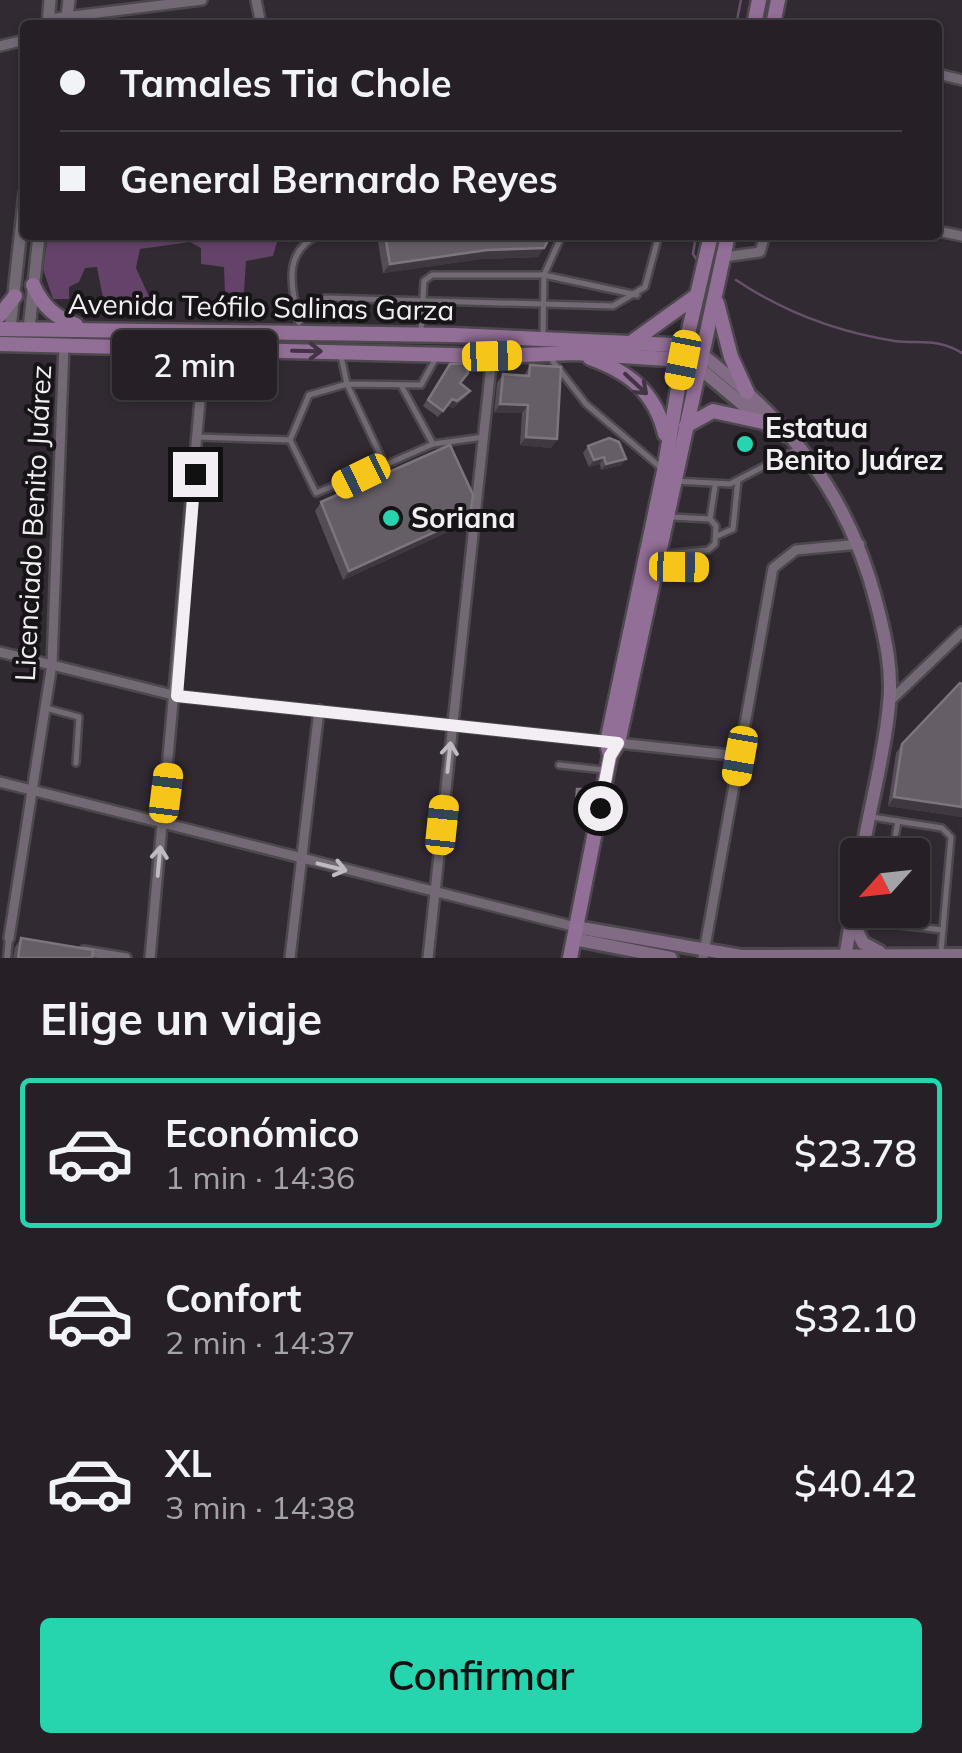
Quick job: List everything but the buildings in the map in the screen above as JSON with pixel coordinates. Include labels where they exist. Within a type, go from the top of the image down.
[{"type":"main road","points":[[570,958],[669,476],[686,426],[697,296],[711,240]]},
{"type":"main road","points":[[668,444],[691,357],[716,298],[727,240]]},
{"type":"main road","points":[[33,285],[40,302],[58,318],[82,327]]},
{"type":"main road","points":[[0,315],[16,296]]},
{"type":"main road","points":[[630,343],[697,296]]},
{"type":"main road","points":[[716,298],[731,357],[747,392]]},
{"type":"main road","name":"Avenida Teófilo Salinas Garza","points":[[5,329],[82,327],[340,351],[691,357]]},
{"type":"main road","name":"Avenida Teófilo Salinas Garza","points":[[0,344],[206,340],[299,328],[630,343],[691,357]]},
{"type":"main road","points":[[445,354],[453,335]]},
{"type":"main road","points":[[575,354],[618,368],[636,381],[661,415],[668,444],[668,516],[611,753]]},
{"type":"main road","points":[[691,357],[747,392],[780,422],[786,436]]},
{"type":"main road","points":[[691,357],[798,449],[845,510],[860,544],[884,630],[890,701],[865,838]]},
{"type":"main road","points":[[686,426],[714,411],[762,422]]},
{"type":"main road","points":[[845,956],[850,928]]},
{"type":"main road","points":[[855,928],[862,943],[888,954]]},
{"type":"main road","points":[[575,933],[704,955],[962,954]]},
{"type":"main road","points":[[575,933],[669,958]]},
{"type":"street","points":[[78,20],[202,0]]},
{"type":"street","points":[[5,329],[16,296],[21,240]]},
{"type":"street","points":[[29,329],[39,240]]},
{"type":"street","points":[[724,258],[760,252],[764,240]]},
{"type":"street","name":"Licenciado Benito Juárez","points":[[7,958],[4,937],[35,792],[52,664],[65,328]]},
{"type":"street","points":[[150,958],[177,696],[206,340]]},
{"type":"street","points":[[428,958],[492,356]]},
{"type":"street","points":[[704,955],[773,568],[796,550],[860,544]]},
{"type":"street","points":[[890,701],[962,632]]},
{"type":"street","points":[[0,652],[177,696],[453,723],[611,753],[740,756]]},
{"type":"street","points":[[290,958],[318,710]]},
{"type":"street","points":[[0,782],[435,893],[575,933]]},
{"type":"street","points":[[4,937],[28,941]]},
{"type":"street","points":[[67,948],[126,958]]},
{"type":"lane","points":[[299,328],[292,262],[312,240]]},
{"type":"lane","points":[[543,338],[544,275],[560,240]]},
{"type":"lane","points":[[299,328],[325,298],[602,308],[637,295],[648,282],[658,240]]},
{"type":"lane","points":[[421,334],[424,281],[432,274],[544,275],[637,295]]},
{"type":"lane","points":[[340,351],[346,384],[385,465]]},
{"type":"lane","points":[[445,354],[426,382],[346,384],[309,396],[290,440],[316,493],[433,444],[484,437]]},
{"type":"lane","points":[[548,354],[586,404],[669,476],[716,486],[738,480],[798,449]]},
{"type":"lane","points":[[400,384],[433,444]]},
{"type":"lane","points":[[198,437],[290,440]]},
{"type":"lane","points":[[716,536],[732,528],[738,480]]},
{"type":"lane","points":[[658,560],[708,550],[715,544],[710,519],[716,486]]},
{"type":"lane","points":[[668,516],[710,519]]},
{"type":"lane","points":[[658,560],[701,567]]},
{"type":"lane","points":[[46,708],[78,718],[76,763]]},
{"type":"lane","points":[[558,765],[611,753]]},
{"type":"lane","points":[[868,816],[942,828],[954,842],[941,957]]},
{"type":"lane","points":[[895,838],[898,821]]},
{"type":"lane","points":[[925,928],[943,930]]},
{"type":"shaded area","points":[[47,240],[278,240],[273,256],[246,261],[244,292],[225,293],[224,267],[201,264],[201,248],[190,242],[140,249],[136,268],[152,303],[104,303],[97,267],[85,268],[79,282],[69,287],[69,299],[53,299],[43,269]]},
{"type":"waterway","points":[[737,20],[741,0]]},
{"type":"waterway","points":[[695,240],[693,254],[697,260]]},
{"type":"waterway","points":[[736,280],[773,302],[832,326],[895,341],[937,343],[962,353]]},
{"type":"place","name":"Estatua Benito Juárez","points":[[745,444]]},
{"type":"place","name":"Soriana","points":[[391,518]]},
{"type":"route","points":[[195,474],[177,696],[618,743],[610,756],[600,808]]}]
